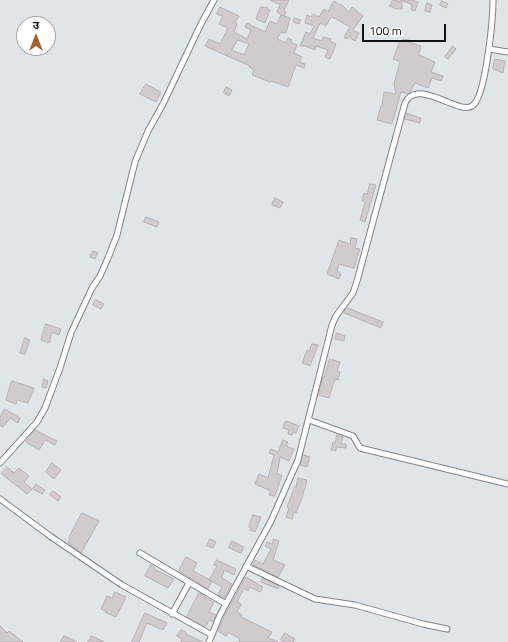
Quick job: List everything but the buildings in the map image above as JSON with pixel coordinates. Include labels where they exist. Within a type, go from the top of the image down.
[{"type":"street","points":[[0,464],[37,422],[45,408],[71,334],[89,294],[100,276],[117,235],[135,162],[148,131],[163,104],[214,0]]},
{"type":"street","points":[[0,499],[50,536],[122,585],[172,614],[211,640],[226,604],[271,521],[298,460],[332,325],[336,316],[353,293],[357,281],[407,99],[411,95],[418,94],[437,98],[464,107],[469,108],[474,106],[478,100],[486,67],[493,15],[493,0]]},
{"type":"street","points":[[489,49],[508,52]]},
{"type":"street","points":[[309,420],[353,436],[360,448],[508,484]]},
{"type":"street","points":[[140,552],[226,604]]},
{"type":"street","points":[[246,566],[315,599],[355,605],[423,624],[447,629]]},
{"type":"street","points":[[172,614],[189,583]]}]
